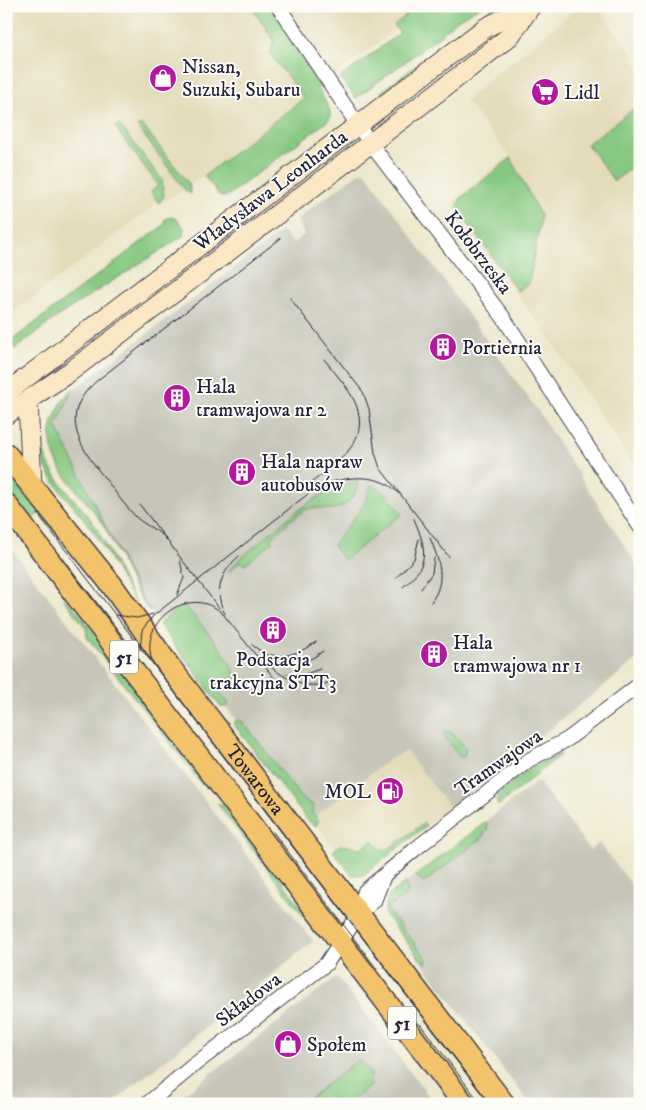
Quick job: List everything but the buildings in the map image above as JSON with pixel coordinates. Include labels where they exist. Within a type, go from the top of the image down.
[{"type":"main road","name":"Władysława Leonharda","points":[[6,393],[15,380],[485,28],[530,6]]},
{"type":"main road","name":"Władysława Leonharda","points":[[6,415],[28,401],[510,36],[530,6]]},
{"type":"main road","points":[[28,401],[32,487]]},
{"type":"main road","name":"Towarowa","points":[[6,454],[111,584],[154,646],[504,1104]]},
{"type":"main road","name":"Towarowa","points":[[6,504],[464,1104]]},
{"type":"street","name":"Kołobrzeska","points":[[278,6],[370,143],[503,317],[640,527]]},
{"type":"street","name":"Tramwajowa","points":[[359,914],[374,901],[383,878],[414,850],[530,760],[568,739],[640,684]]},
{"type":"street","name":"Składowa","points":[[147,1104],[194,1065],[326,964],[359,914]]},
{"type":"shaded area","points":[[6,6],[428,6],[304,98],[185,190],[154,206],[6,318]]},
{"type":"shaded area","points":[[580,6],[596,6],[634,56],[632,58],[640,68],[640,476],[559,352],[454,207],[455,200],[509,156],[465,100]]},
{"type":"shaded area","points":[[360,172],[365,172],[538,411],[640,570],[640,657],[453,806],[447,804],[406,751],[387,761],[312,819],[140,596],[56,426],[75,389],[282,231],[293,243],[304,235],[297,219]]},
{"type":"shaded area","points":[[6,542],[313,941],[111,1104],[6,1104]]},
{"type":"shaded area","points":[[406,751],[447,804],[453,806],[362,876],[356,876],[312,819],[387,761]]},
{"type":"shaded area","points":[[538,781],[590,850],[599,843],[640,895],[640,1104],[530,1104],[384,913],[387,897]]},
{"type":"shaded area","points":[[337,977],[435,1104],[174,1104],[178,1099]]},
{"type":"green space","points":[[250,6],[270,6],[292,36],[330,111],[330,119],[227,196],[221,197],[204,176],[304,98],[270,54],[274,40]]},
{"type":"green space","points":[[418,6],[481,6],[456,21],[432,42],[356,98],[340,78],[400,33],[394,25]]},
{"type":"green space","points":[[494,6],[500,6],[381,96],[381,92]]},
{"type":"green space","points":[[640,104],[640,162],[614,181],[587,144]]},
{"type":"green space","points":[[120,125],[162,180],[164,196],[159,203],[151,192],[158,185],[115,127]]},
{"type":"green space","points":[[137,126],[143,126],[189,184],[191,194],[185,190]]},
{"type":"green space","points":[[511,158],[541,217],[529,283],[517,291],[458,209],[460,199]]},
{"type":"green space","points":[[170,217],[177,219],[184,228],[183,236],[61,314],[15,349],[11,341],[165,224],[164,220]]},
{"type":"green space","points":[[74,388],[56,426],[140,596],[150,612],[143,602],[131,581],[105,528],[65,476],[52,448],[51,433],[55,416],[63,401]]},
{"type":"green space","points":[[38,443],[42,443],[45,456],[57,478],[97,529],[136,603],[95,534],[53,480],[41,456]]},
{"type":"green space","points":[[6,467],[122,615],[118,613],[40,513],[29,521],[6,491]]},
{"type":"green space","points":[[358,481],[355,492],[344,505],[333,509],[308,509],[293,518],[271,538],[273,542],[244,565],[241,561],[227,573],[237,561],[311,502],[327,492]]},
{"type":"green space","points":[[371,485],[384,491],[402,514],[344,560],[333,545],[364,505]]},
{"type":"green space","points":[[63,598],[76,609],[203,777],[203,785],[87,637],[86,628]]},
{"type":"green space","points":[[185,605],[222,651],[234,672],[238,683],[236,685],[228,681],[217,689],[229,704],[227,707],[221,707],[159,624]]},
{"type":"green space","points":[[238,720],[243,722],[302,799],[313,805],[312,813],[319,820],[316,826],[308,821],[233,723]]},
{"type":"green space","points":[[445,731],[451,732],[466,748],[464,757],[460,757],[443,735]]},
{"type":"green space","points":[[559,754],[498,806],[496,800],[506,786],[523,773]]},
{"type":"green space","points":[[217,803],[226,807],[321,933],[318,935]]},
{"type":"green space","points":[[486,822],[488,828],[481,839],[423,883],[416,875]]},
{"type":"green space","points":[[424,823],[426,826],[362,876],[352,875],[333,851],[340,845],[362,848],[373,840],[380,848],[387,850]]},
{"type":"green space","points":[[406,882],[409,893],[387,909],[426,958],[425,965],[384,913],[387,897]]},
{"type":"green space","points":[[359,1059],[371,1074],[370,1086],[347,1104],[302,1104]]},
{"type":"tram line","points":[[167,539],[132,513],[88,455],[76,430],[75,417],[78,405],[86,392],[99,379],[281,238]]},
{"type":"tram line","points":[[290,298],[363,392],[369,409],[375,453],[380,468],[449,557]]},
{"type":"tram line","points":[[324,359],[348,389]]},
{"type":"tram line","points":[[300,491],[342,458],[352,446],[358,433],[359,418],[355,402],[343,383]]},
{"type":"tram line","points":[[140,650],[142,630],[153,616],[313,490],[335,481],[370,478],[391,486],[399,494]]},
{"type":"tram line","points":[[140,505],[219,608]]},
{"type":"tram line","points":[[38,514],[490,1104]]},
{"type":"tram line","points":[[403,587],[418,571],[424,556],[422,539],[414,519]]},
{"type":"tram line","points":[[430,538],[440,570],[439,586],[431,602]]},
{"type":"tram line","points":[[396,578],[414,559],[419,539]]},
{"type":"tram line","points":[[225,614],[221,606],[219,590],[223,576],[239,556]]},
{"type":"tram line","points":[[421,589],[432,573],[434,558]]},
{"type":"tram line","points":[[177,595],[184,578],[180,560]]},
{"type":"tram line","points":[[67,564],[134,651]]},
{"type":"tram line","points":[[152,660],[150,645],[153,632],[160,620],[170,610],[183,604],[196,602],[210,605],[223,614],[282,688]]},
{"type":"tram line","points":[[115,615],[137,618],[153,614]]},
{"type":"tram line","points":[[270,655],[283,656],[294,653],[316,642]]},
{"type":"tram line","points":[[252,645],[279,661],[295,664],[313,658],[323,651]]},
{"type":"tram line","points":[[268,665],[290,679],[305,685],[330,682]]},
{"type":"tram line","points":[[286,674],[303,675],[320,669]]},
{"type":"tram line","points":[[273,832],[377,969]]},
{"type":"tram line","points":[[420,1024],[478,1100]]},
{"type":"place","name":"Nissan, Suzuki, Subaru","points":[[163,78]]},
{"type":"place","name":"Lidl","points":[[545,92]]},
{"type":"place","name":"Portiernia","points":[[443,347]]},
{"type":"place","name":"Hala tramwajowa nr 2","points":[[177,398]]},
{"type":"place","name":"Hala napraw autobusów","points":[[242,472]]},
{"type":"place","name":"Podstacja trakcyjna STT3","points":[[273,630]]},
{"type":"place","name":"Hala tramwajowa nr 1","points":[[434,654]]},
{"type":"place","name":"MOL","points":[[390,791]]},
{"type":"place","name":"Społem","points":[[288,1044]]}]
